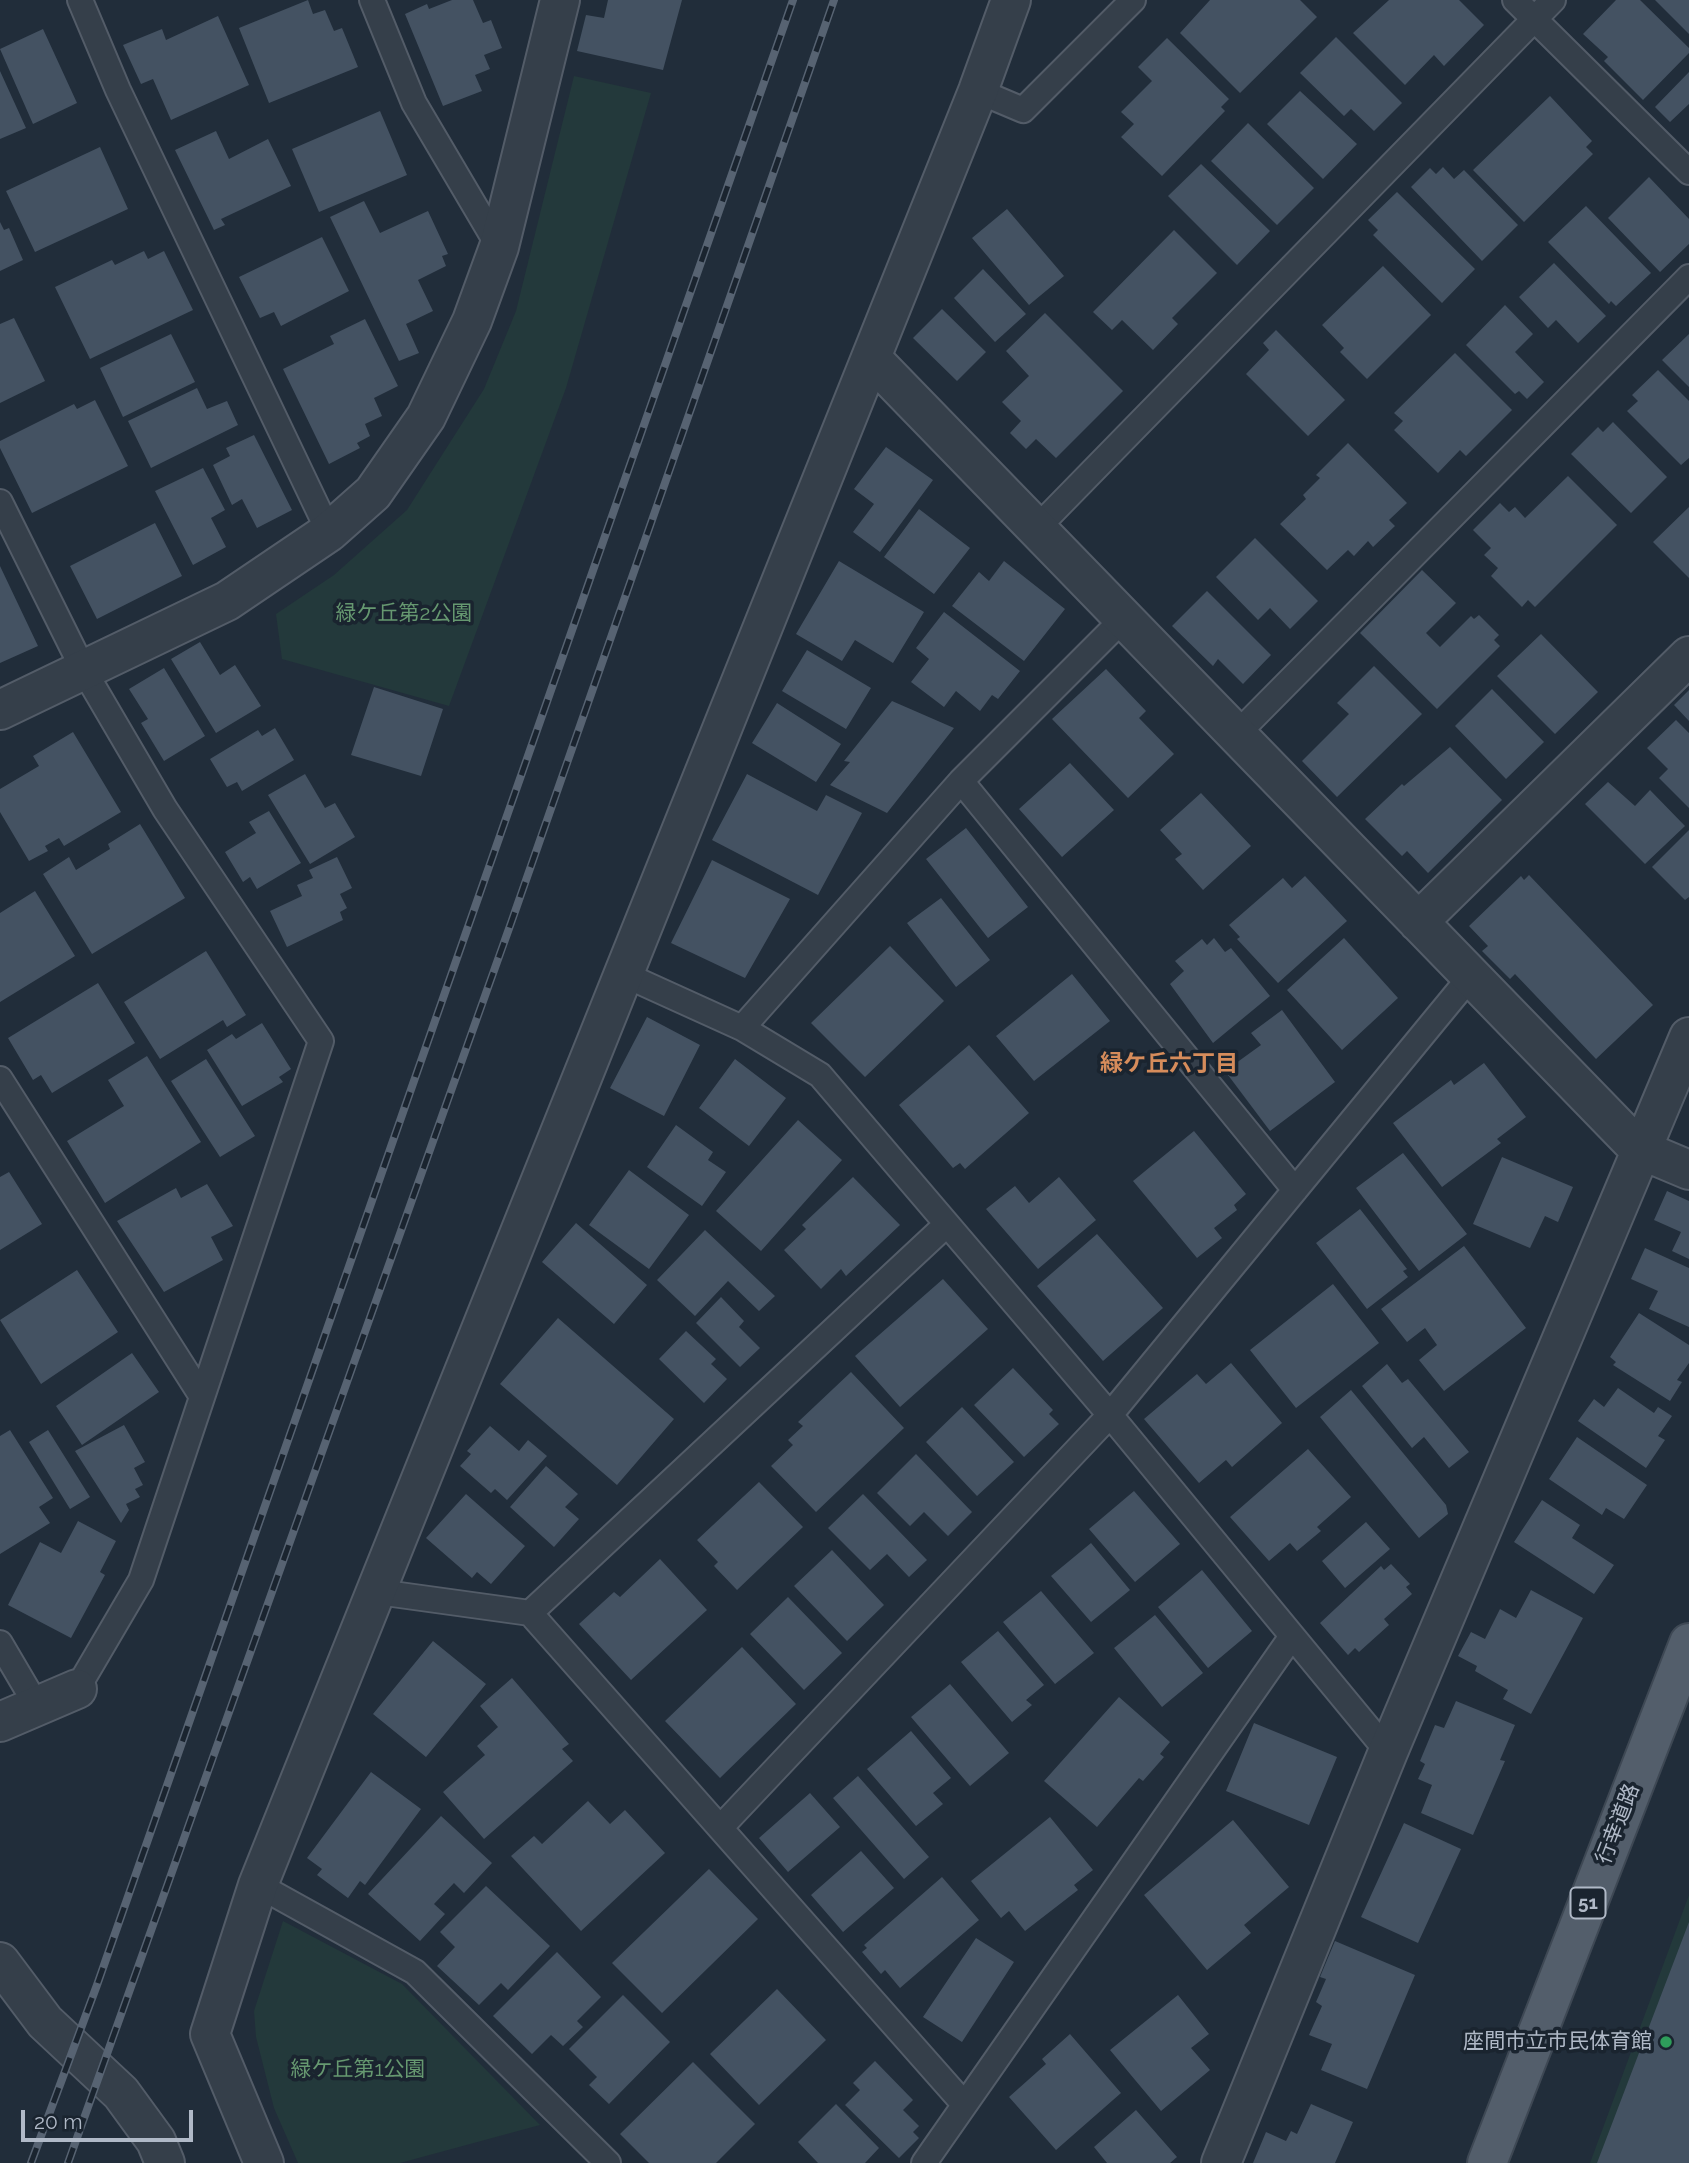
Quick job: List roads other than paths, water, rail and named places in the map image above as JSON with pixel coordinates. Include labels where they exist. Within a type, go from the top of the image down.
[{"type":"main road","name":"行幸道路","points":[[1487,2163],[1689,1643]]},
{"type":"street","points":[[0,710],[228,601],[329,533],[373,493],[426,417],[472,321],[499,247],[560,0]]},
{"type":"street","points":[[264,2163],[210,2034],[258,1885],[978,91],[1011,0]]},
{"type":"street","points":[[871,358],[1639,1149],[1689,1170]]},
{"type":"street","points":[[1418,922],[1689,656]]},
{"type":"street","points":[[1221,2163],[1388,1752],[1639,1149],[1689,1037]]},
{"type":"street","points":[[0,1722],[77,1689]]},
{"type":"street","points":[[0,1962],[46,2022],[121,2093],[156,2141],[165,2163]]},
{"type":"lane","points":[[80,0],[118,90],[329,533]]},
{"type":"lane","points":[[372,0],[414,103],[499,247]]},
{"type":"lane","points":[[978,91],[1023,110],[1133,0]]},
{"type":"lane","points":[[1515,0],[1689,172]]},
{"type":"lane","points":[[1037,528],[1553,0]]},
{"type":"lane","points":[[1236,735],[1689,276]]},
{"type":"lane","points":[[0,502],[83,669],[165,809],[321,1041],[141,1580],[77,1689]]},
{"type":"lane","points":[[742,1028],[961,780],[1124,618]]},
{"type":"lane","points":[[961,780],[1295,1189]]},
{"type":"lane","points":[[623,974],[742,1028],[820,1074],[1110,1415],[1388,1752]]},
{"type":"lane","points":[[720,1828],[1110,1415],[1471,976]]},
{"type":"lane","points":[[0,1079],[201,1395]]},
{"type":"lane","points":[[530,1613],[946,1224]]},
{"type":"lane","points":[[378,1591],[530,1613],[964,2104]]},
{"type":"lane","points":[[924,2163],[1292,1636]]},
{"type":"lane","points":[[0,1643],[37,1706]]},
{"type":"lane","points":[[258,1885],[415,1972],[608,2163]]},
{"type":"railway","points":[[31,2163],[97,1985],[793,0]]},
{"type":"railway","points":[[68,2163],[511,923],[834,0]]},
{"type":"place","name":"座間市立市民体育館","points":[[1666,2042]]},
{"type":"district","name":"緑ケ丘六丁目","points":[[1169,1064]]},
{"type":"park label","name":"緑ケ丘第2公園","points":[[404,614]]},
{"type":"park label","name":"緑ケ丘第1公園","points":[[358,2070]]}]
